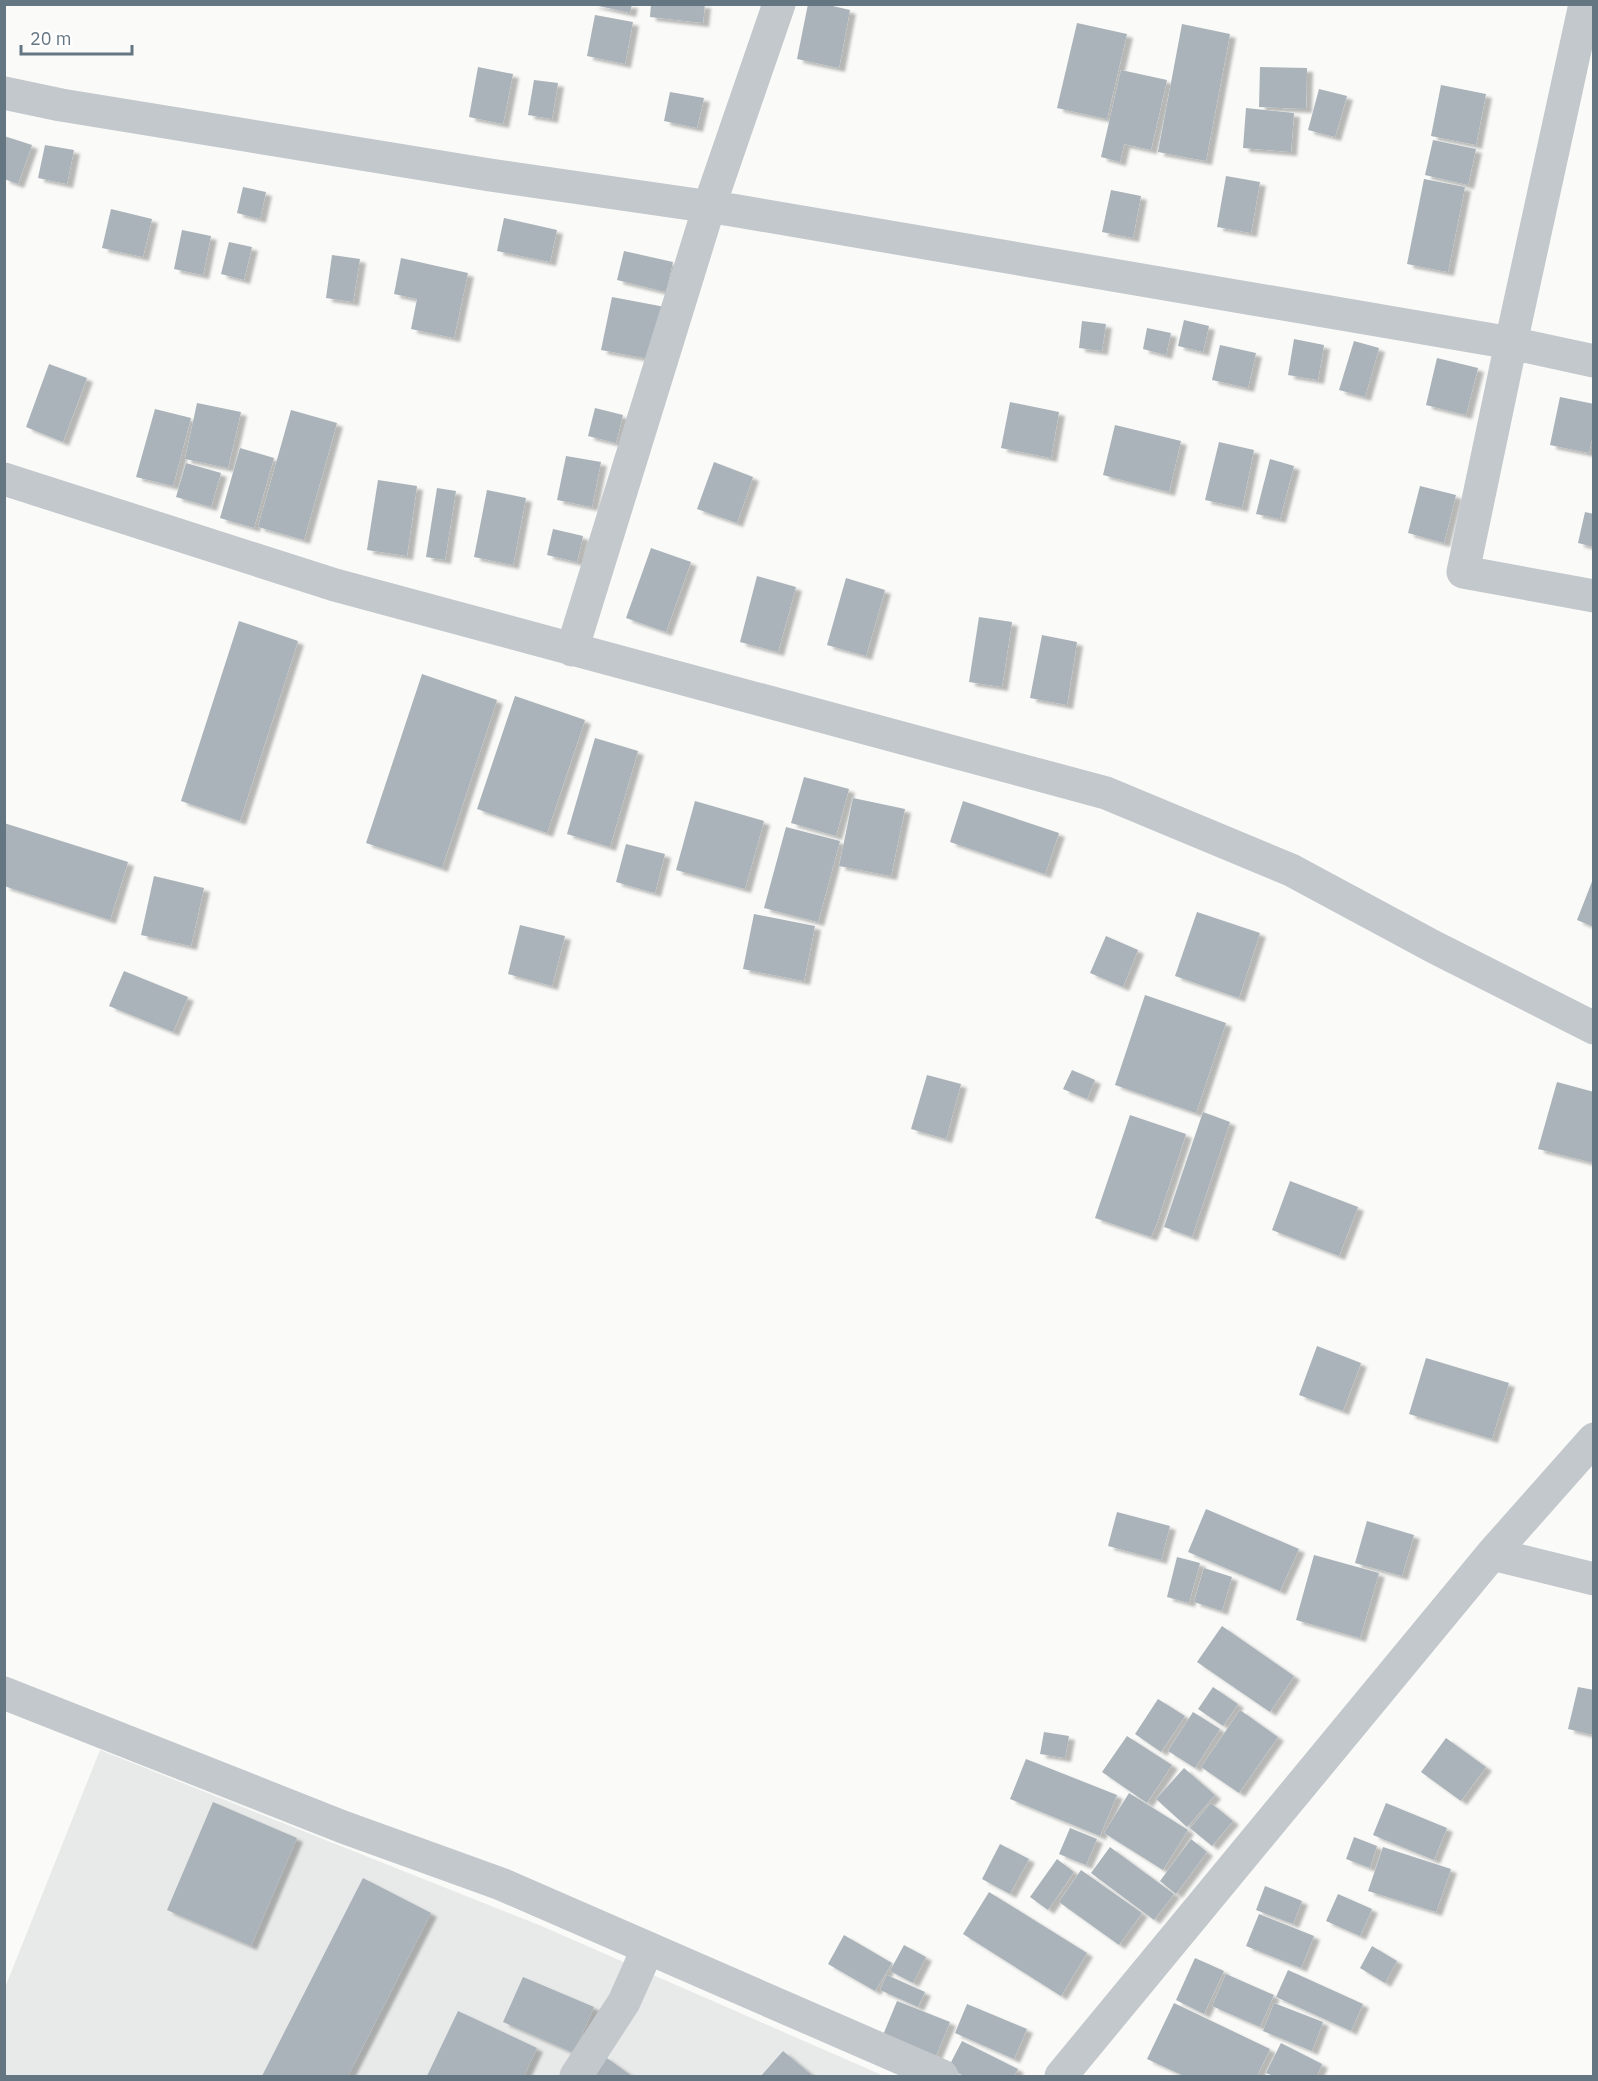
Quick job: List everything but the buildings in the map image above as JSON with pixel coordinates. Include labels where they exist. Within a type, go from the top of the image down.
[{"type":"street","points":[[572,650],[709,207],[779,4]]},
{"type":"street","points":[[1586,4],[1510,343],[1463,572],[1593,596]]},
{"type":"street","points":[[4,93],[61,105],[467,172],[709,207],[1510,343],[1593,361]]},
{"type":"street","points":[[4,479],[335,585],[1106,793],[1291,870],[1434,947],[1593,1028]]},
{"type":"street","points":[[1061,2076],[1492,1554],[1593,1439]]},
{"type":"street","points":[[1492,1554],[1593,1579]]},
{"type":"street","points":[[4,1693],[343,1827],[501,1884],[942,2076]]},
{"type":"street","points":[[576,2076],[624,2002],[648,1948]]},
{"type":"shaded area","points":[[100,1750],[539,1925],[884,2076],[5,2076],[4,1990]]}]
